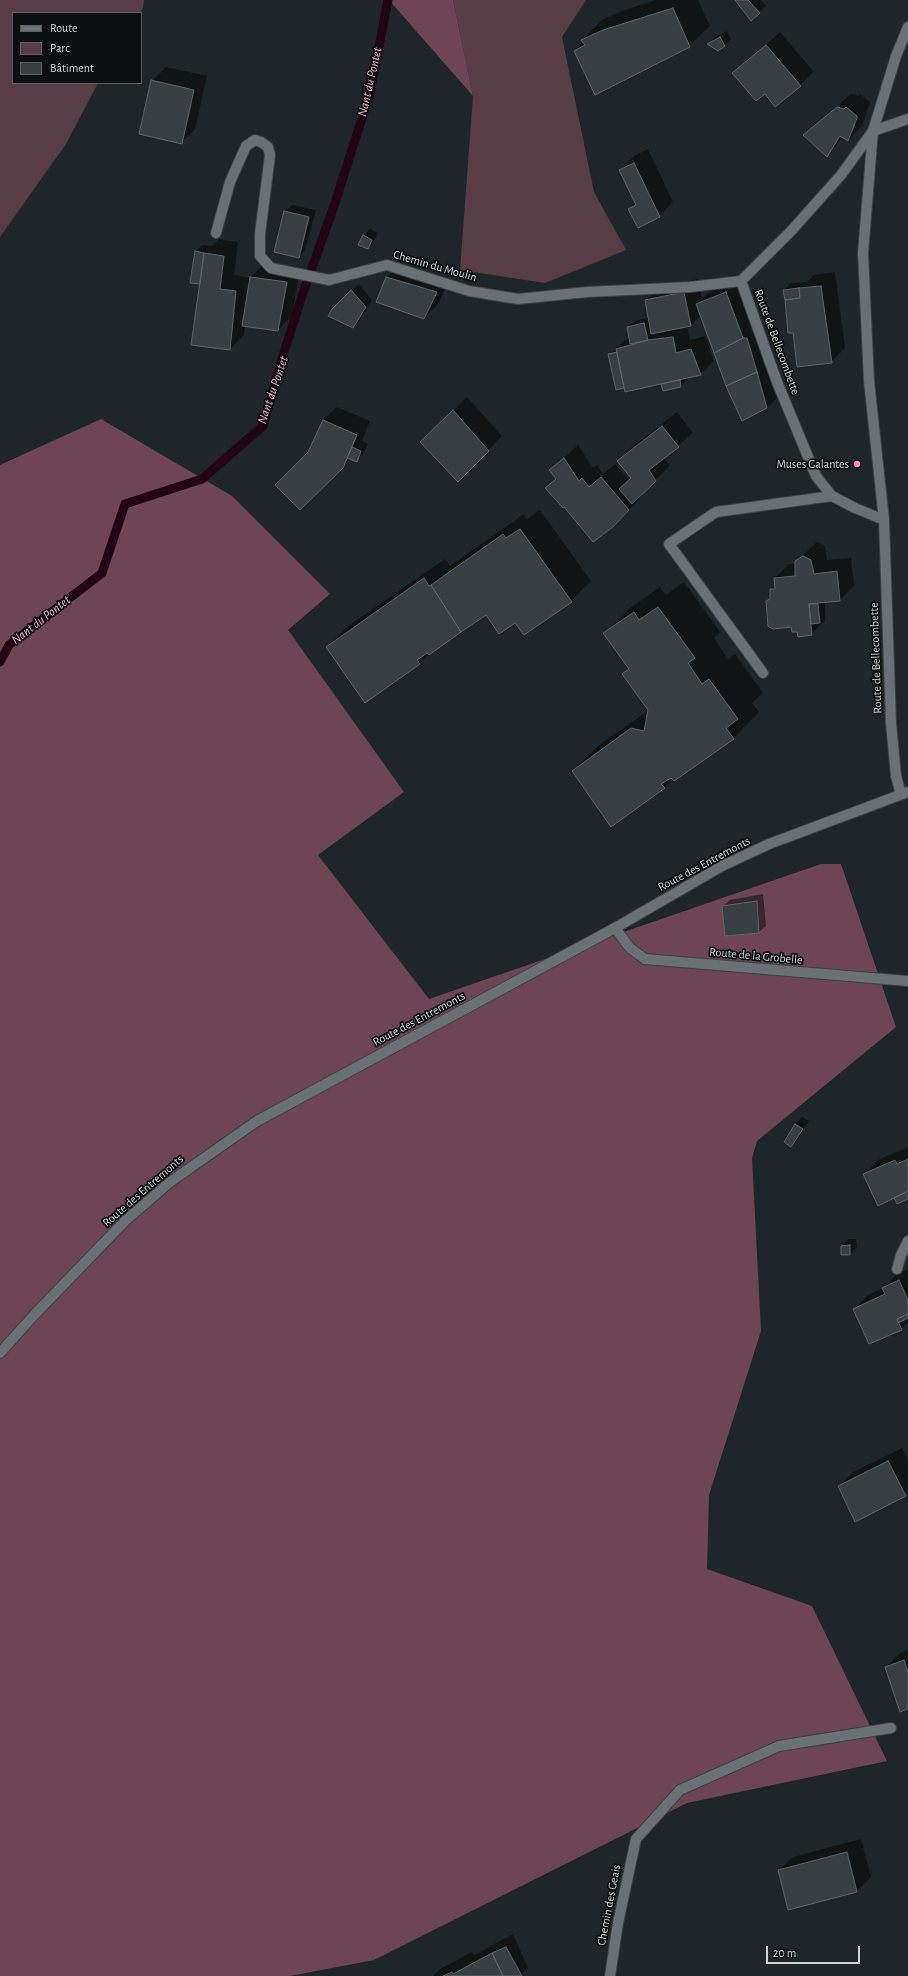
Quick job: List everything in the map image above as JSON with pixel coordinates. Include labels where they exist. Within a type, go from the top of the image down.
[{"type":"street","name":"Route de Bellecombette","points":[[905,793],[896,776],[892,723],[884,520],[869,381],[863,253],[873,131],[896,56],[908,27]]},
{"type":"street","points":[[873,131],[908,119]]},
{"type":"street","name":"Route de Bellecombette","points":[[873,131],[842,175],[792,230],[741,281],[777,382],[816,476],[832,496],[855,508],[884,520]]},
{"type":"street","name":"Chemin du Moulin","points":[[216,233],[230,182],[246,146],[254,140],[261,142],[268,147],[270,155],[260,234],[260,256],[271,268],[329,280],[387,265],[423,275],[469,291],[518,299],[587,292],[690,287],[741,281]]},
{"type":"street","points":[[763,673],[669,544],[716,512],[832,496]]},
{"type":"street","name":"Route des Entremonts","points":[[0,1353],[35,1314],[126,1220],[170,1182],[209,1153],[257,1121],[615,928],[722,866],[762,847],[905,793]]},
{"type":"street","name":"Route de la Grobelle","points":[[615,928],[630,948],[645,958],[908,981]]},
{"type":"street","points":[[897,1269],[900,1255],[908,1241]]},
{"type":"street","name":"Chemin des Geais","points":[[610,1976],[618,1923],[636,1839],[680,1790],[779,1746],[891,1728]]},
{"type":"green space","points":[[0,0],[144,0],[143,8],[141,12],[12,12],[12,84],[97,84],[66,144],[0,237]]},
{"type":"green space","points":[[453,0],[586,0],[562,37],[594,192],[626,250],[545,283],[460,270],[473,96]]},
{"type":"shaded area","points":[[389,0],[453,0],[473,96]]},
{"type":"shaded area","points":[[101,419],[232,496],[330,594],[288,630],[404,792],[318,855],[429,999],[821,864],[841,864],[896,1027],[757,1141],[752,1158],[761,1331],[709,1495],[707,1569],[812,1606],[887,1761],[687,1803],[374,1960],[290,1976],[0,1976],[0,465]]},
{"type":"building","points":[[735,0],[748,0],[760,13],[751,21]]},
{"type":"building","points":[[673,8],[690,47],[595,95],[574,51],[585,45],[581,40],[603,30]]},
{"type":"building","points":[[720,37],[725,46],[718,51],[707,44]]},
{"type":"building","points":[[766,45],[801,86],[775,107],[765,94],[756,101],[732,73]]},
{"type":"building","points":[[151,80],[194,90],[182,144],[139,134]]},
{"type":"building","points":[[837,107],[844,109],[846,107],[857,116],[857,118],[848,141],[840,136],[827,157],[803,135]]},
{"type":"building","points":[[634,163],[660,217],[638,228],[628,209],[636,205],[619,170]]},
{"type":"building","points":[[284,211],[309,217],[299,258],[274,252]]},
{"type":"building","points":[[363,235],[372,240],[368,249],[358,245]]},
{"type":"building","points":[[195,251],[204,253],[200,284],[190,283]]},
{"type":"building","points":[[204,253],[224,256],[220,289],[236,291],[230,350],[191,345]]},
{"type":"building","points":[[250,277],[287,282],[278,331],[242,326]]},
{"type":"building","points":[[386,277],[437,292],[424,319],[376,302]]},
{"type":"building","points":[[821,286],[832,363],[797,367],[793,333],[788,333],[785,300],[800,298],[799,288]]},
{"type":"building","points":[[799,288],[800,298],[785,300],[783,290]]},
{"type":"building","points":[[351,290],[366,307],[353,328],[328,316],[332,309]]},
{"type":"building","points":[[684,292],[691,326],[651,334],[645,300]]},
{"type":"building","points":[[726,292],[743,338],[714,353],[696,304]]},
{"type":"building","points":[[644,323],[648,340],[630,344],[627,327]]},
{"type":"building","points":[[673,337],[676,353],[691,349],[701,375],[625,392],[616,349],[648,340]]},
{"type":"building","points":[[743,338],[747,338],[757,372],[726,386],[714,353]]},
{"type":"building","points":[[617,352],[624,388],[616,390],[608,354]]},
{"type":"building","points":[[757,372],[767,408],[742,421],[726,386]]},
{"type":"building","points":[[680,380],[681,387],[663,391],[661,384]]},
{"type":"building","points":[[453,410],[489,451],[458,482],[420,442]]},
{"type":"building","points":[[323,420],[357,435],[343,468],[300,510],[275,485],[308,452]]},
{"type":"building","points":[[662,426],[679,447],[649,470],[656,481],[632,504],[619,489],[631,478],[617,461]]},
{"type":"building","points":[[352,447],[361,451],[357,462],[347,458]]},
{"type":"building","points":[[564,458],[579,481],[582,478],[589,487],[601,477],[629,510],[613,527],[593,542],[564,507],[563,508],[545,488],[556,479],[549,470]]},
{"type":"building","points":[[520,529],[572,602],[524,635],[515,623],[499,634],[486,615],[461,632],[431,585],[503,534],[506,538]]},
{"type":"building","points":[[803,556],[811,560],[814,574],[837,571],[840,601],[809,604],[812,635],[798,637],[797,632],[792,632],[791,627],[773,629],[768,626],[766,601],[770,599],[770,589],[775,589],[774,578],[795,576],[795,561]]},
{"type":"building","points":[[424,578],[429,586],[431,585],[461,632],[429,655],[427,653],[417,660],[420,664],[365,703],[326,647]]},
{"type":"building","points":[[809,604],[818,604],[820,623],[811,624]]},
{"type":"building","points":[[658,607],[695,658],[688,663],[702,684],[709,679],[738,719],[726,728],[734,739],[674,781],[671,778],[661,784],[665,788],[611,827],[572,771],[631,728],[644,731],[648,710],[622,674],[629,669],[603,633],[634,612],[639,620]]},
{"type":"building","points":[[757,901],[759,933],[725,936],[722,906]]},
{"type":"building","points":[[795,1124],[803,1129],[791,1147],[784,1142]]},
{"type":"building","points":[[908,1159],[908,1191],[878,1206],[863,1174],[895,1160],[897,1164]]},
{"type":"building","points":[[908,1191],[908,1199],[897,1204],[894,1198]]},
{"type":"building","points":[[850,1245],[850,1255],[841,1255],[841,1246]]},
{"type":"building","points":[[899,1280],[908,1300],[908,1314],[897,1319],[902,1330],[869,1344],[853,1309],[885,1294],[882,1288]]},
{"type":"building","points":[[908,1314],[908,1318],[898,1323],[897,1319]]},
{"type":"building","points":[[888,1461],[906,1496],[855,1522],[838,1486]]},
{"type":"building","points":[[904,1660],[908,1672],[908,1709],[900,1712],[885,1667]]},
{"type":"building","points":[[847,1852],[857,1892],[788,1910],[778,1870]]},
{"type":"building","points":[[506,1947],[522,1976],[503,1976],[492,1953]]},
{"type":"building","points":[[492,1953],[503,1976],[443,1976],[452,1972],[453,1974]]},
{"type":"waterway","name":"Nant du Pontet","points":[[0,662],[9,645],[102,573],[125,504],[202,479],[263,426],[279,368],[302,296],[334,206],[370,93],[388,0]]},
{"type":"place","name":"Muses Galantes","points":[[857,464]]}]
